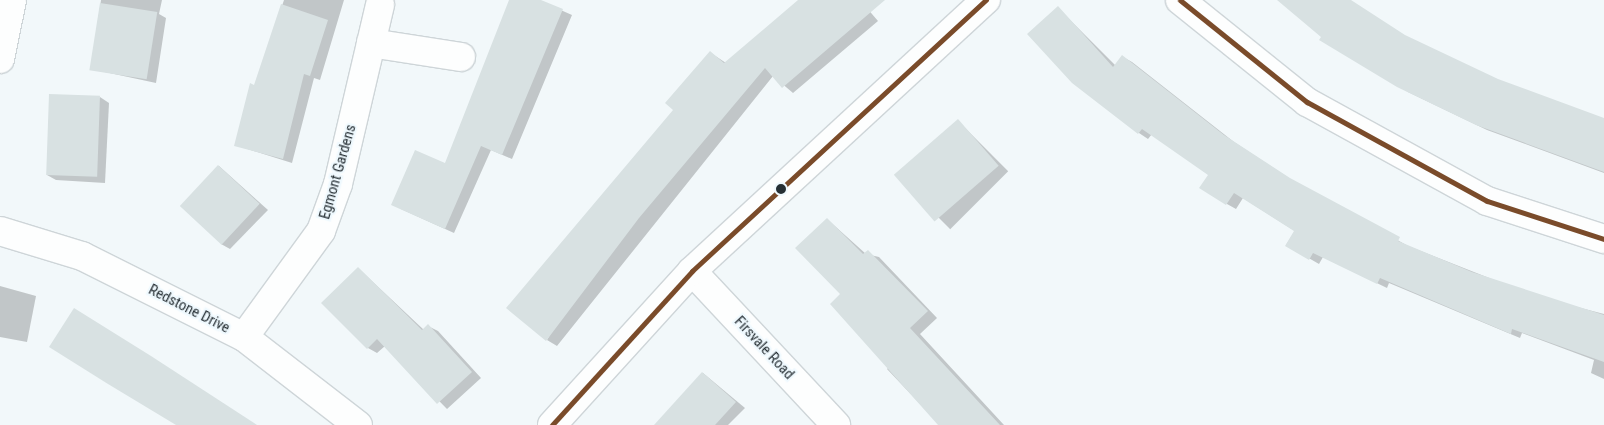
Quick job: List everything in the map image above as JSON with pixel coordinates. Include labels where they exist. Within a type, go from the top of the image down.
[{"type":"street","points":[[0,59],[12,0]]},
{"type":"street","points":[[552,425],[692,271],[986,0]]},
{"type":"street","points":[[1180,0],[1307,102],[1487,202],[1604,239]]},
{"type":"street","name":"Egmont Gardens","points":[[244,337],[321,231],[338,184],[380,6]]},
{"type":"street","points":[[371,43],[461,57]]},
{"type":"street","name":"Redstone Drive","points":[[0,231],[82,256],[244,337],[358,425]]},
{"type":"street","name":"Firsvale Road","points":[[692,271],[836,425]]},
{"type":"building","points":[[509,0],[541,0],[563,9],[502,155],[481,146],[445,229],[391,205],[415,150],[445,163]]},
{"type":"building","points":[[798,0],[885,0],[782,88],[765,68],[639,218],[546,341],[506,308],[673,110],[665,103],[710,51],[724,63]]},
{"type":"building","points":[[1277,0],[1351,0],[1405,35],[1498,79],[1604,118],[1604,172],[1476,125],[1397,87],[1319,40],[1321,37]]},
{"type":"building","points":[[100,3],[157,12],[147,79],[89,70]]},
{"type":"building","points":[[281,4],[328,20],[310,76],[304,74],[283,159],[234,146],[250,83],[254,85]]},
{"type":"building","points":[[1058,6],[1113,67],[1122,55],[1224,135],[1290,178],[1400,237],[1398,241],[1472,272],[1604,315],[1604,362],[1512,329],[1511,334],[1380,278],[1377,284],[1313,253],[1309,260],[1285,246],[1294,231],[1234,193],[1226,205],[1199,188],[1208,175],[1142,129],[1138,134],[1072,83],[1027,34]]},
{"type":"building","points":[[49,94],[100,96],[97,177],[46,175]]},
{"type":"building","points":[[958,119],[999,166],[935,222],[894,175]]},
{"type":"building","points":[[218,165],[260,204],[221,245],[180,206]]},
{"type":"building","points":[[827,218],[863,254],[868,250],[928,311],[910,328],[1000,425],[938,425],[830,304],[840,294],[795,248]]},
{"type":"building","points":[[358,267],[422,330],[428,324],[472,372],[437,404],[377,339],[367,349],[321,303]]},
{"type":"building","points":[[74,308],[257,425],[176,425],[49,347]]},
{"type":"building","points":[[702,372],[736,402],[715,425],[654,425]]},
{"type":"transit line","points":[[552,425],[692,271],[986,0]]},
{"type":"transit line","points":[[1180,0],[1307,102],[1487,201],[1604,239]]}]
